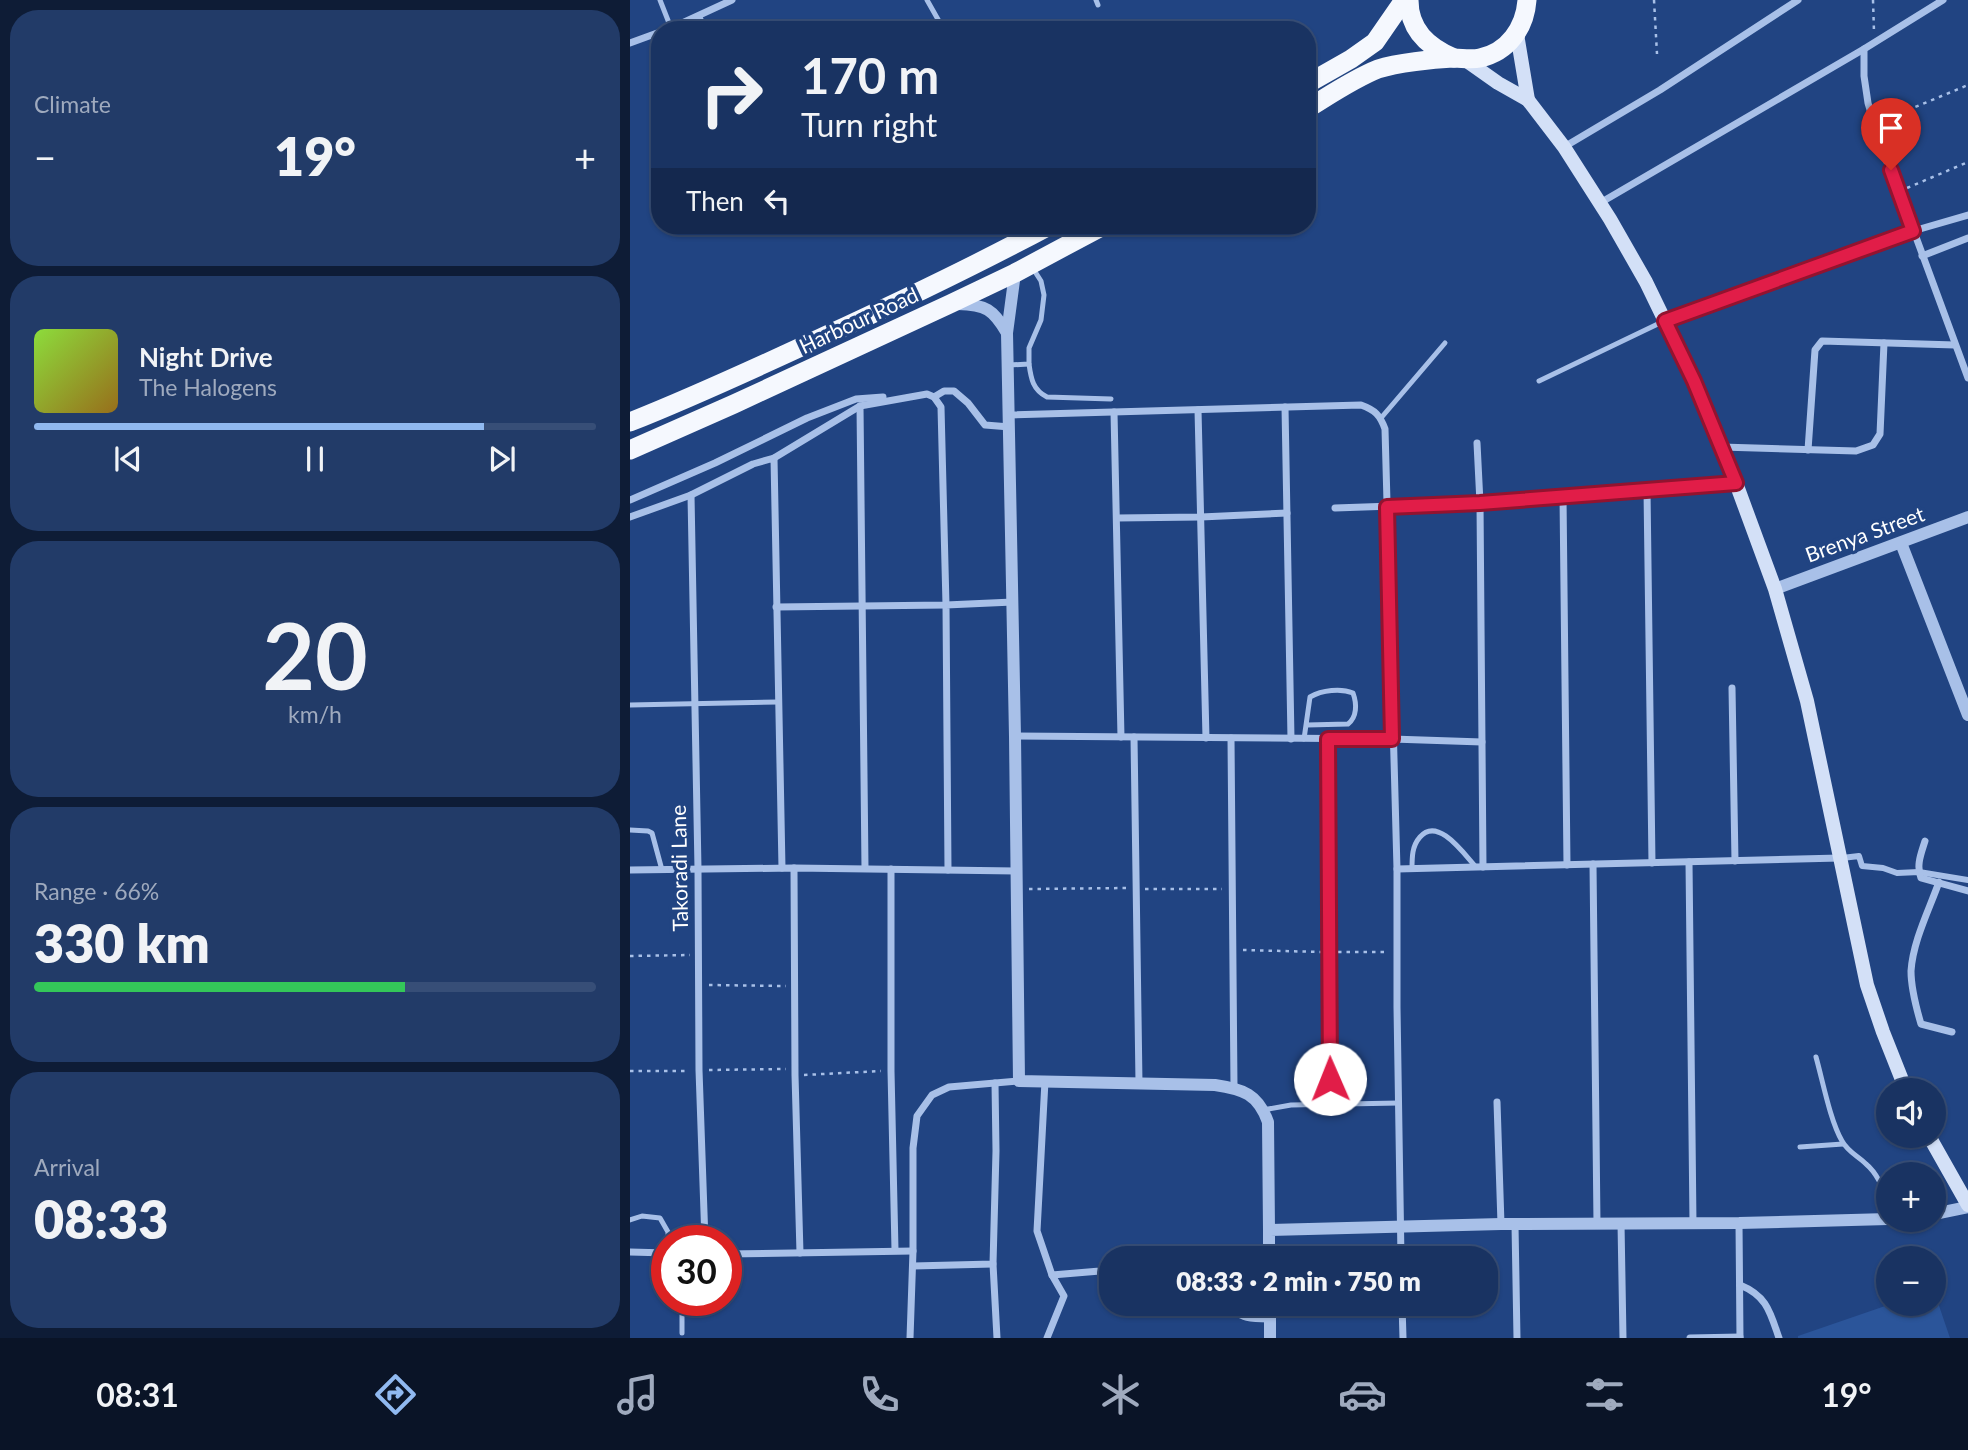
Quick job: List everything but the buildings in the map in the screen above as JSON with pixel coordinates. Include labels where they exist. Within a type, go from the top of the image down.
[{"type":"highway","points":[[1407,0],[1414,26],[1424,40],[1437,51],[1459,59]]},
{"type":"highway","points":[[1316,79],[1375,42],[1407,0]]},
{"type":"highway","points":[[1316,104],[1379,69],[1479,58],[1493,54],[1517,34],[1523,23],[1527,0]]},
{"type":"highway","name":"Harbour Road","points":[[630,422],[724,383],[885,309],[1032,235]]},
{"type":"highway","name":"Harbour Road","points":[[630,450],[950,304],[1086,235]]},
{"type":"main road","points":[[1517,34],[1528,100]]},
{"type":"main road","points":[[1459,59],[1528,100],[1564,147],[1646,282],[1694,381],[1736,483],[1775,589],[1807,701],[1867,985],[1901,1078]]},
{"type":"main road","points":[[1936,1148],[1968,1206]]},
{"type":"street","points":[[686,21],[732,0]]},
{"type":"street","points":[[1564,147],[1660,90],[1798,0]]},
{"type":"street","points":[[1600,203],[1875,43],[1943,0]]},
{"type":"street","points":[[630,43],[651,35]]},
{"type":"street","points":[[1864,49],[1868,103],[1882,150],[1968,378]]},
{"type":"street","points":[[1665,321],[1913,231],[1968,215]]},
{"type":"street","points":[[1922,256],[1968,238]]},
{"type":"street","points":[[1019,1081],[1007,333],[1023,269]]},
{"type":"street","points":[[950,304],[984,306],[996,316],[1007,333]]},
{"type":"street","points":[[1808,450],[1815,350],[1822,341],[1955,345]]},
{"type":"street","points":[[1721,447],[1856,452],[1866,449],[1878,440],[1880,434],[1884,343]]},
{"type":"street","points":[[934,397],[944,391],[954,391],[968,403],[985,425],[1114,412],[1361,405],[1374,410],[1381,418],[1385,429],[1397,869],[1401,1246]]},
{"type":"street","points":[[630,517],[691,495],[752,464],[774,458],[860,406],[918,394]]},
{"type":"street","points":[[630,500],[715,463],[807,418],[856,400],[918,394],[934,397],[941,407],[942,421],[948,870]]},
{"type":"street","points":[[860,406],[865,869]]},
{"type":"street","points":[[1285,407],[1291,738]]},
{"type":"street","points":[[1198,410],[1206,738]]},
{"type":"street","points":[[1114,412],[1121,737]]},
{"type":"street","points":[[1477,443],[1482,742],[1480,867]]},
{"type":"street","points":[[774,458],[782,868]]},
{"type":"street","points":[[1335,508],[1480,503],[1736,483]]},
{"type":"street","points":[[1647,490],[1652,863]]},
{"type":"street","name":"Takoradi Lane","points":[[691,495],[699,1070],[704,1225]]},
{"type":"street","points":[[1563,496],[1567,865]]},
{"type":"street","points":[[1116,518],[1287,513]]},
{"type":"street","name":"Brenya Street","points":[[1775,589],[1968,517]]},
{"type":"street","points":[[1901,543],[1968,715]]},
{"type":"street","points":[[776,607],[1013,602]]},
{"type":"street","points":[[1731,688],[1735,861]]},
{"type":"street","points":[[1015,736],[1482,742]]},
{"type":"street","points":[[1134,737],[1139,1083]]},
{"type":"street","points":[[1231,738],[1234,1087]]},
{"type":"street","points":[[1328,739],[1330,1079]]},
{"type":"street","points":[[1925,841],[1919,855],[1921,878],[1968,891]]},
{"type":"street","points":[[1397,869],[1859,856],[1862,866],[1883,868],[1897,873],[1919,872],[1968,880]]},
{"type":"street","points":[[1689,862],[1693,1223]]},
{"type":"street","points":[[1593,864],[1597,1223]]},
{"type":"street","points":[[630,870],[794,868],[1016,871]]},
{"type":"street","points":[[794,868],[795,1075],[800,1253]]},
{"type":"street","points":[[891,869],[891,1071],[895,1251]]},
{"type":"street","points":[[1939,882],[1913,953],[1913,998],[1921,1024],[1952,1032]]},
{"type":"street","points":[[910,1338],[913,1148],[917,1116],[932,1095],[949,1087],[1019,1081],[1197,1084],[1234,1087],[1252,1095],[1268,1122],[1269,1246]]},
{"type":"street","points":[[1045,1082],[1037,1231],[1052,1275],[1064,1296],[1047,1338]]},
{"type":"street","points":[[995,1083],[993,1265],[998,1338]]},
{"type":"street","points":[[1497,1102],[1517,1338]]},
{"type":"street","points":[[1946,1211],[1968,1206]]},
{"type":"street","points":[[1269,1230],[1876,1219]]},
{"type":"street","points":[[1621,1223],[1623,1338]]},
{"type":"street","points":[[1690,1338],[1740,1338],[1739,1223]]},
{"type":"street","points":[[742,1254],[913,1251]]},
{"type":"street","points":[[630,1252],[651,1253]]},
{"type":"street","points":[[913,1266],[993,1265]]},
{"type":"street","points":[[1052,1275],[1099,1271]]},
{"type":"street","points":[[1740,1285],[1752,1290],[1767,1303],[1779,1338]]},
{"type":"street","points":[[1270,1316],[1270,1338]]},
{"type":"street","points":[[1402,1316],[1403,1338]]},
{"type":"lane","points":[[660,0],[667,21]]},
{"type":"lane","points":[[927,0],[939,21]]},
{"type":"lane","points":[[699,15],[702,21]]},
{"type":"lane","points":[[1023,269],[1041,281],[1044,295],[1041,320],[1030,348],[1029,364],[1035,388],[1047,397],[1111,399]]},
{"type":"lane","points":[[1539,381],[1665,321]]},
{"type":"lane","points":[[1381,418],[1445,343]]},
{"type":"lane","points":[[1009,365],[1029,364]]},
{"type":"lane","points":[[1304,738],[1310,697],[1325,691],[1347,690],[1353,693],[1355,714],[1348,724],[1307,725]]},
{"type":"lane","points":[[630,705],[778,702]]},
{"type":"lane","points":[[630,830],[652,833],[662,870]]},
{"type":"lane","points":[[1412,869],[1414,846],[1421,835],[1428,831],[1437,831],[1447,836],[1480,867]]},
{"type":"lane","points":[[1815,1057],[1843,1143],[1876,1176]]},
{"type":"lane","points":[[1263,1110],[1291,1105],[1399,1103]]},
{"type":"lane","points":[[1800,1147],[1843,1143]]},
{"type":"lane","points":[[630,1220],[642,1216],[660,1218],[664,1225]]},
{"type":"lane","points":[[682,1316],[682,1334]]},
{"type":"lane","points":[[1239,1316],[1270,1320]]},
{"type":"path","points":[[1654,0],[1657,54]]},
{"type":"path","points":[[1873,0],[1875,43]]},
{"type":"path","points":[[1874,124],[1968,85]]},
{"type":"path","points":[[1899,191],[1968,162]]},
{"type":"path","points":[[1016,889],[1232,889]]},
{"type":"path","points":[[1233,950],[1397,952]]},
{"type":"path","points":[[630,956],[699,955]]},
{"type":"path","points":[[699,985],[796,986]]},
{"type":"path","points":[[630,1071],[789,1069],[795,1075],[891,1071]]},
{"type":"shaded area","points":[[1876,1309],[1876,1316],[1943,1316],[1950,1338],[1798,1338]]},
{"type":"route","points":[[1330,1079],[1328,739],[1392,739],[1387,507],[1480,503],[1736,483],[1694,381],[1665,321],[1913,231],[1891,170]]}]
